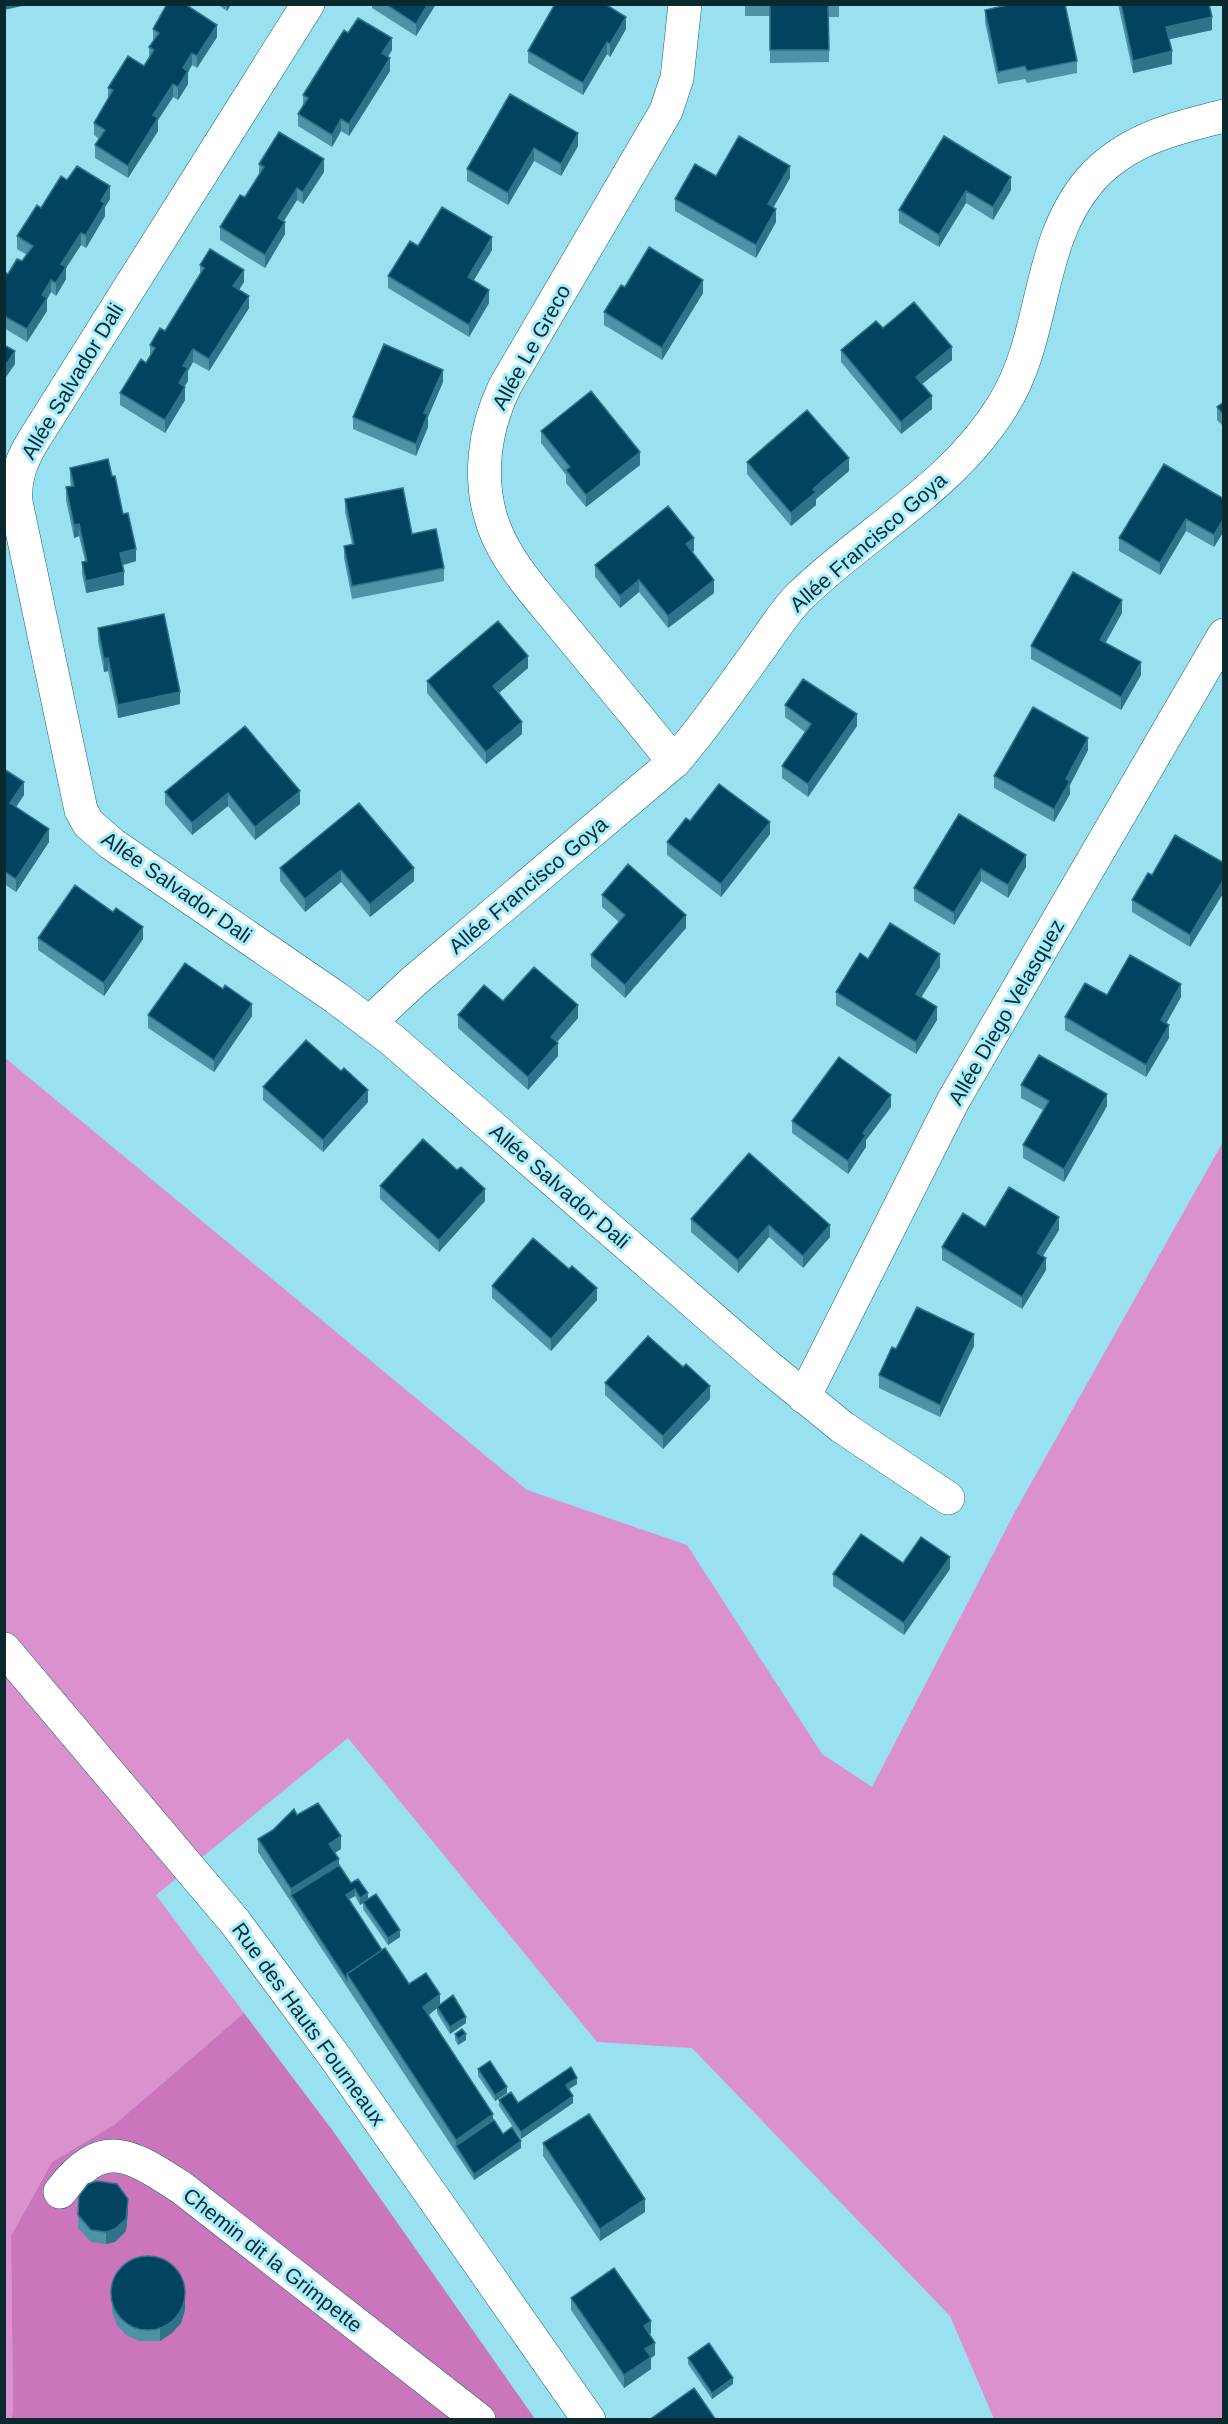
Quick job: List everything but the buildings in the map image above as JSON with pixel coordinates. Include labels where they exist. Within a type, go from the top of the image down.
[{"type":"street","name":"Allée Salvador Dali","points":[[308,4],[33,441],[18,471],[15,487],[77,798],[88,823],[112,844],[369,1023],[804,1397],[842,1427],[948,1498]]},
{"type":"street","name":"Allée Le Greco","points":[[674,762],[529,585],[503,547],[494,527],[489,507],[485,460],[491,418],[506,386],[666,111],[677,78],[685,4]]},
{"type":"street","name":"Allée Francisco Goya","points":[[369,1023],[414,981],[674,762],[700,732],[798,598],[951,470],[993,420],[1016,381],[1024,360],[1060,228],[1078,195],[1093,178],[1127,148],[1166,131],[1224,117]]},
{"type":"street","name":"Allée Diego Velasquez","points":[[804,1397],[953,1101],[1224,635]]},
{"type":"street","name":"Rue des Hauts Fourneaux","points":[[4,1648],[235,1922],[335,2057],[589,2420]]},
{"type":"street","name":"Chemin dit la Grimpette","points":[[60,2192],[83,2166],[99,2157],[114,2156],[144,2164],[182,2188],[479,2420]]},
{"type":"shaded area","points":[[4,1057],[527,1490],[687,1545],[822,1754],[872,1787],[1017,1508],[1223,1142],[1223,2419],[994,2419],[950,2316],[692,2048],[597,2042],[348,1738],[156,1895],[244,2013],[114,2125],[52,2162],[11,2236],[13,2412],[11,2419],[5,2419]]},
{"type":"shaded area","points":[[244,2013],[333,2131],[535,2419],[11,2420],[13,2412],[11,2236],[52,2162],[114,2125]]}]
